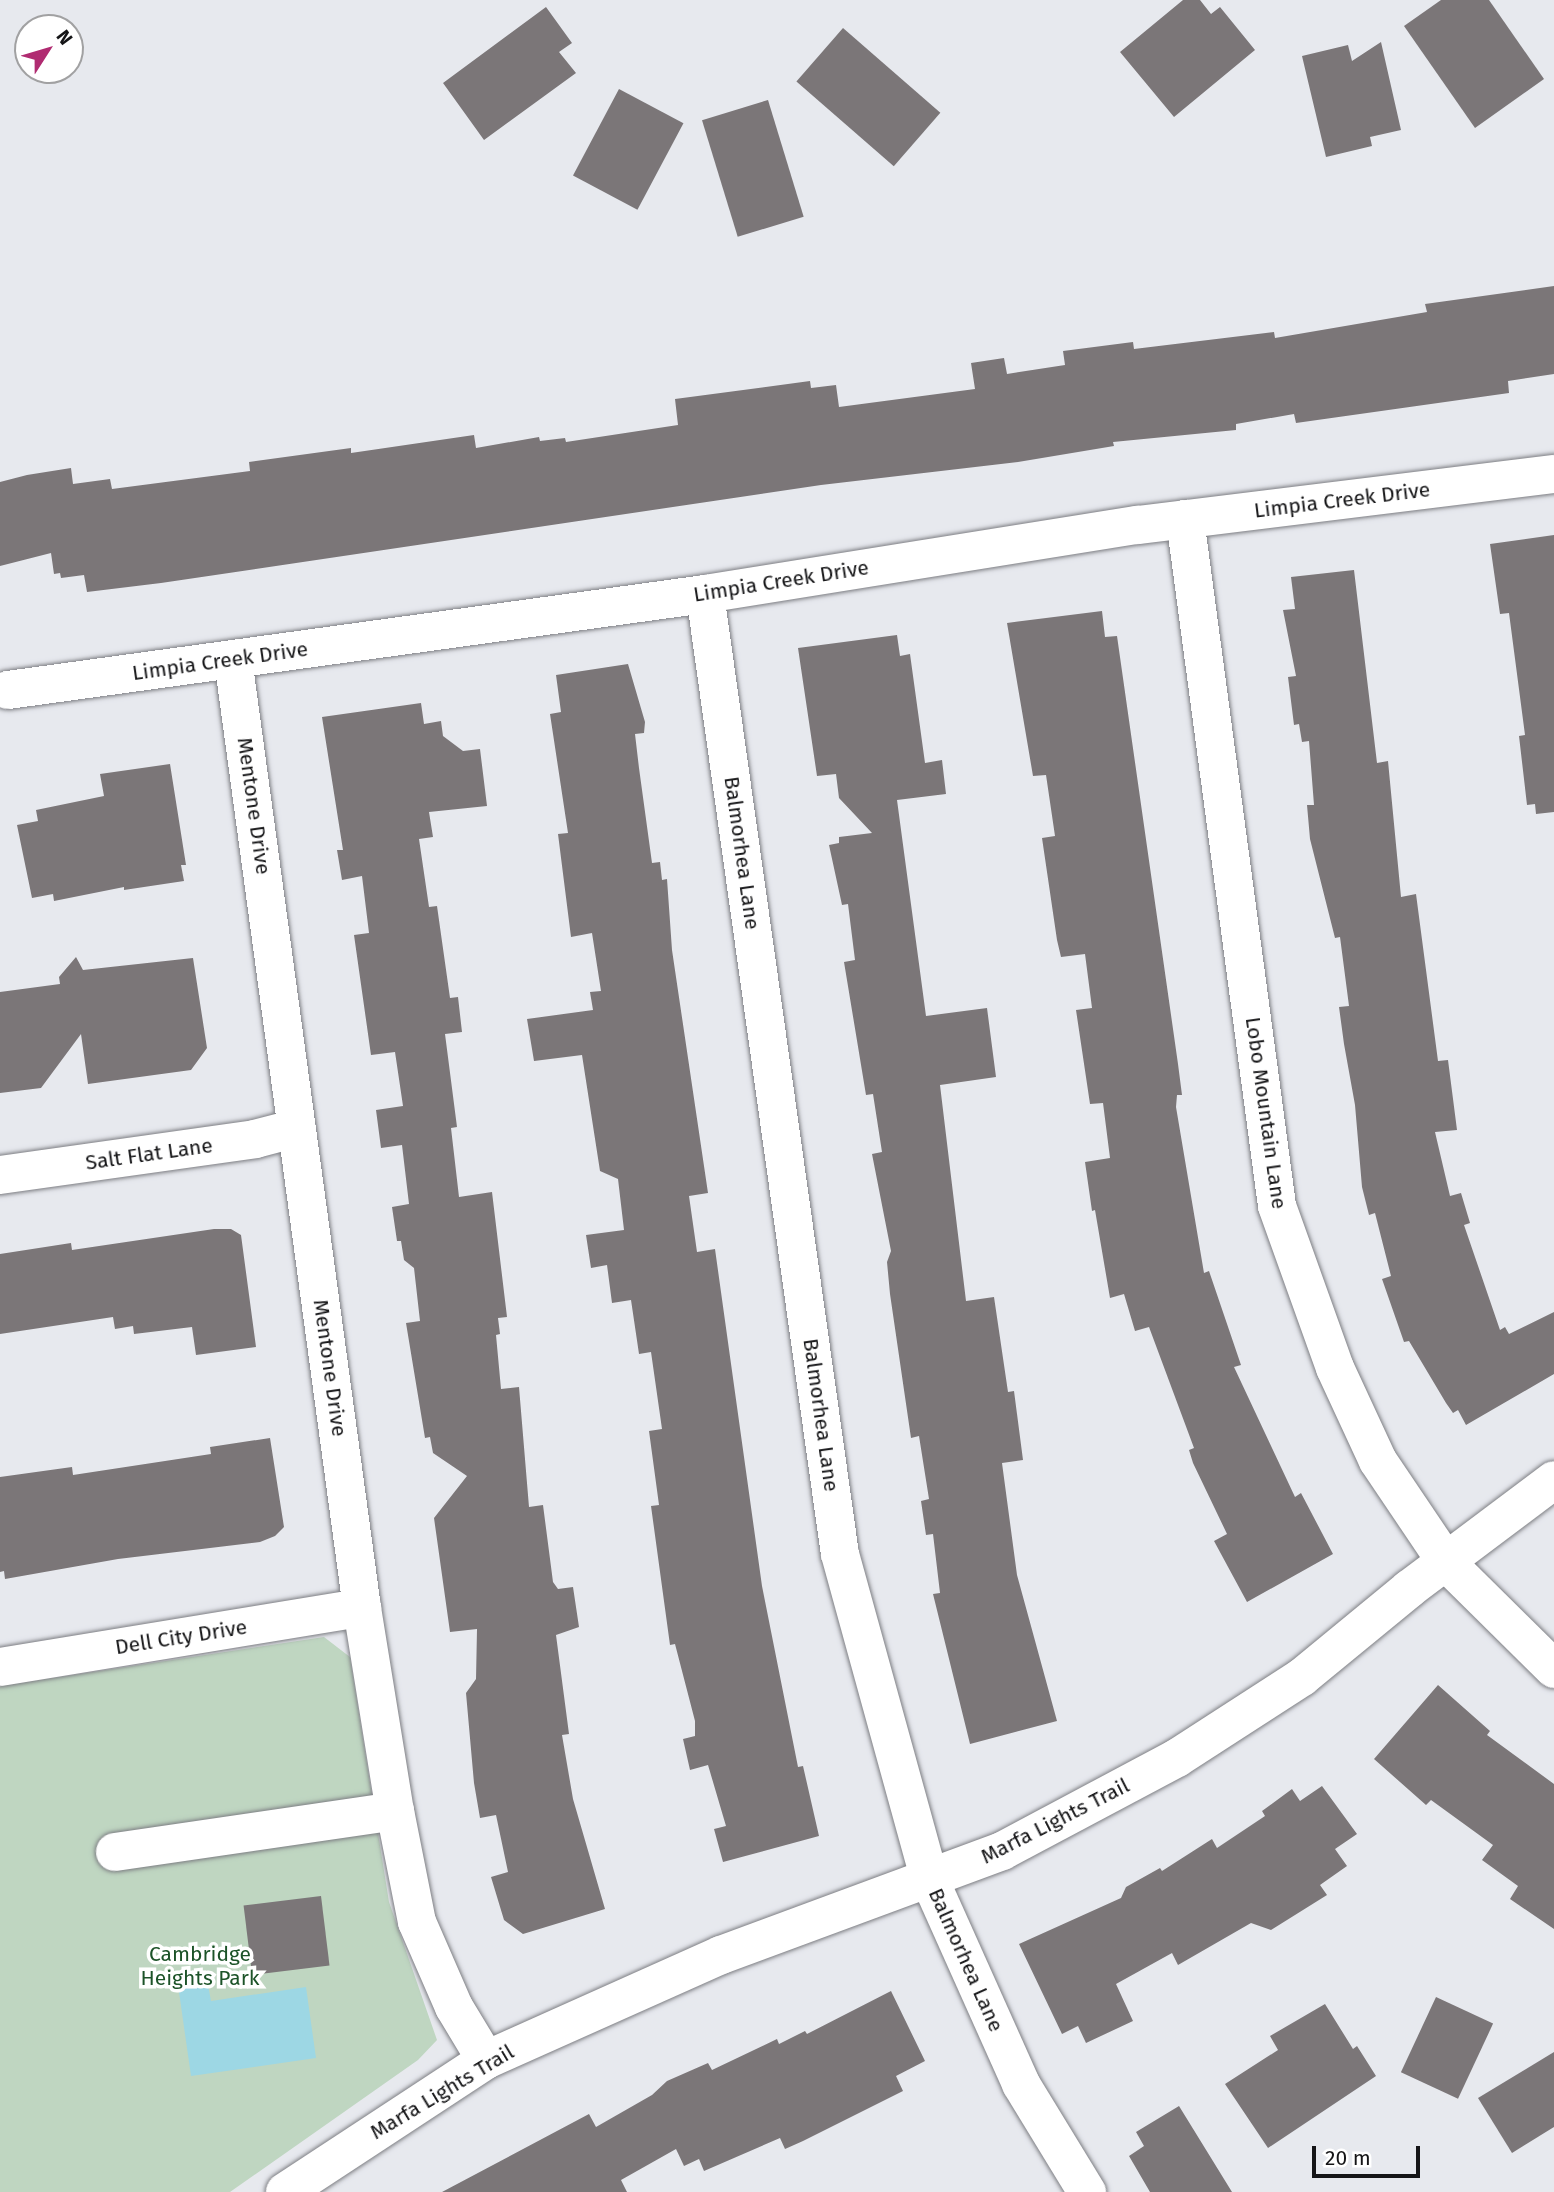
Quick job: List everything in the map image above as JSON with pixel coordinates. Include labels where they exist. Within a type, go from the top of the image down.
[{"type":"street","name":"Limpia Creek Drive","points":[[8,690],[705,594],[1185,519],[1554,474]]},
{"type":"street","name":"Lobo Mountain Lane","points":[[1185,519],[1277,1206],[1335,1368],[1378,1461],[1446,1562],[1554,1670]]},
{"type":"street","name":"Balmorhea Lane","points":[[705,594],[840,1554],[929,1878],[1021,2084],[1087,2192]]},
{"type":"street","name":"Mentone Drive","points":[[233,659],[362,1608],[395,1811],[417,1922],[454,2007],[486,2060]]},
{"type":"street","name":"Salt Flat Lane","points":[[0,1175],[255,1139],[298,1128]]},
{"type":"street","name":"Marfa Lights Trail","points":[[285,2192],[486,2060],[721,1955],[1002,1851],[1177,1758],[1302,1677],[1554,1480]]},
{"type":"street","name":"Dell City Drive","points":[[0,1667],[362,1608]]},
{"type":"street","points":[[115,1852],[395,1811]]},
{"type":"green space","name":"Cambridge Heights Park","points":[[324,1637],[350,1657],[389,1902],[437,2040],[418,2060],[230,2192],[0,2192],[0,1686]]},
{"type":"water","points":[[206,1974],[211,2001],[306,1987],[316,2058],[191,2076],[177,1978]]},
{"type":"building","points":[[1183,0],[1200,0],[1211,14],[1220,7],[1255,50],[1174,117],[1120,52]]},
{"type":"building","points":[[1441,0],[1489,0],[1544,79],[1475,128],[1404,26]]},
{"type":"building","points":[[546,7],[572,43],[559,52],[576,73],[484,140],[443,83]]},
{"type":"building","points":[[843,28],[940,113],[894,166],[796,82]]},
{"type":"building","points":[[1381,42],[1401,130],[1370,137],[1372,146],[1326,157],[1302,56],[1348,45],[1352,61]]},
{"type":"building","points":[[619,89],[683,123],[637,210],[573,176]]},
{"type":"building","points":[[768,100],[804,217],[738,237],[702,120]]},
{"type":"building","points":[[1554,286],[1554,374],[1508,381],[1509,393],[1296,423],[1294,414],[1236,424],[1236,430],[1113,442],[1114,446],[1018,462],[821,485],[87,592],[84,575],[61,578],[60,573],[54,574],[51,553],[0,566],[0,482],[27,475],[71,468],[73,484],[110,479],[112,489],[250,471],[249,462],[351,448],[351,453],[474,435],[476,448],[539,437],[540,441],[565,438],[566,442],[678,425],[675,399],[810,381],[811,388],[836,385],[839,407],[975,389],[971,363],[1004,358],[1007,374],[1065,365],[1063,351],[1133,342],[1134,349],[1274,332],[1275,338],[1427,312],[1425,304]]},
{"type":"building","points":[[1554,535],[1554,812],[1536,814],[1535,804],[1527,805],[1519,736],[1525,735],[1509,613],[1500,614],[1490,544]]},
{"type":"building","points":[[1354,570],[1377,763],[1388,761],[1401,897],[1416,894],[1438,1061],[1448,1060],[1457,1130],[1435,1132],[1450,1196],[1461,1193],[1470,1223],[1464,1225],[1500,1330],[1505,1327],[1509,1334],[1554,1312],[1554,1374],[1466,1425],[1458,1410],[1453,1413],[1446,1403],[1409,1341],[1404,1342],[1382,1279],[1391,1276],[1375,1213],[1369,1215],[1362,1187],[1355,1105],[1339,1007],[1349,1006],[1340,937],[1335,938],[1310,839],[1307,805],[1314,805],[1309,741],[1302,742],[1299,724],[1294,725],[1288,677],[1296,676],[1283,610],[1295,609],[1291,577]]},
{"type":"building","points":[[1102,611],[1105,637],[1117,636],[1182,1095],[1177,1095],[1176,1107],[1204,1273],[1209,1271],[1241,1365],[1234,1367],[1295,1497],[1301,1493],[1333,1554],[1247,1602],[1214,1541],[1227,1534],[1193,1463],[1189,1450],[1194,1448],[1149,1327],[1135,1331],[1124,1294],[1110,1298],[1095,1210],[1092,1211],[1085,1162],[1110,1158],[1103,1103],[1090,1104],[1076,1010],[1092,1008],[1085,954],[1061,957],[1042,838],[1055,836],[1046,775],[1033,776],[1007,623]]},
{"type":"building","points":[[897,635],[900,656],[910,654],[925,763],[942,760],[946,794],[897,800],[926,1016],[987,1008],[996,1077],[940,1085],[966,1301],[994,1297],[1008,1392],[1014,1391],[1023,1460],[1002,1463],[1017,1575],[1057,1721],[970,1744],[933,1594],[940,1593],[933,1534],[926,1535],[921,1501],[929,1499],[919,1436],[911,1438],[890,1294],[887,1262],[891,1251],[872,1154],[882,1152],[873,1094],[866,1095],[844,962],[855,960],[848,904],[842,905],[829,845],[839,843],[839,837],[872,833],[839,798],[836,774],[817,776],[798,648]]},
{"type":"building","points":[[628,664],[645,722],[644,733],[635,734],[639,768],[652,863],[660,862],[662,880],[667,879],[672,950],[708,1193],[689,1196],[697,1252],[715,1249],[762,1586],[798,1767],[803,1766],[819,1836],[723,1862],[714,1829],[726,1826],[708,1765],[690,1770],[683,1739],[695,1736],[695,1721],[675,1644],[670,1645],[651,1506],[659,1505],[649,1431],[662,1429],[651,1352],[639,1354],[631,1300],[612,1303],[607,1265],[591,1268],[586,1235],[624,1230],[618,1179],[600,1171],[582,1055],[534,1061],[527,1019],[593,1010],[590,992],[601,991],[592,933],[571,937],[558,834],[568,833],[550,714],[561,712],[556,675]]},
{"type":"building","points":[[421,703],[424,724],[441,721],[443,736],[463,751],[480,749],[487,806],[429,812],[433,837],[419,839],[429,907],[437,906],[450,998],[458,997],[462,1032],[445,1034],[457,1127],[451,1128],[459,1197],[492,1192],[507,1317],[498,1318],[500,1334],[496,1335],[501,1389],[519,1387],[529,1507],[543,1505],[553,1582],[558,1589],[573,1587],[579,1627],[556,1635],[569,1734],[562,1735],[573,1799],[605,1909],[523,1934],[504,1920],[491,1877],[508,1872],[496,1815],[480,1818],[474,1783],[466,1693],[476,1679],[477,1629],[450,1632],[434,1518],[467,1476],[433,1453],[430,1437],[425,1438],[406,1323],[420,1321],[414,1268],[404,1260],[401,1241],[397,1241],[392,1207],[409,1204],[402,1145],[381,1148],[376,1110],[403,1106],[395,1052],[371,1055],[354,935],[369,933],[362,876],[342,880],[337,850],[343,850],[322,717]]},
{"type":"building","points":[[170,764],[186,865],[181,865],[184,881],[124,890],[124,887],[54,901],[53,894],[32,898],[17,825],[38,821],[36,810],[104,796],[100,774]]},
{"type":"building","points":[[76,957],[83,970],[193,958],[207,1048],[191,1070],[88,1084],[81,1034],[41,1088],[0,1093],[0,992],[60,984],[59,977]]},
{"type":"building","points":[[214,1229],[231,1229],[241,1235],[256,1347],[196,1355],[192,1327],[134,1334],[133,1326],[115,1329],[113,1317],[0,1334],[0,1254],[71,1243],[72,1250]]},
{"type":"building","points":[[270,1438],[284,1527],[275,1536],[260,1542],[118,1559],[5,1579],[4,1571],[0,1572],[0,1477],[72,1467],[73,1475],[211,1454],[210,1447]]},
{"type":"building","points":[[1438,1685],[1490,1731],[1487,1735],[1554,1784],[1554,1929],[1510,1899],[1518,1886],[1482,1860],[1493,1845],[1431,1800],[1426,1805],[1374,1759]]},
{"type":"building","points":[[1322,1786],[1357,1834],[1335,1849],[1347,1866],[1320,1885],[1327,1895],[1271,1930],[1251,1923],[1178,1965],[1172,1953],[1116,1984],[1133,2021],[1086,2043],[1078,2026],[1062,2034],[1019,1944],[1121,1898],[1126,1887],[1160,1868],[1162,1871],[1212,1839],[1217,1848],[1265,1816],[1262,1811],[1292,1789],[1300,1801]]},
{"type":"building","points":[[321,1896],[330,1965],[252,1975],[244,1906]]},
{"type":"building","points":[[891,1991],[925,2061],[896,2076],[903,2091],[803,2141],[785,2149],[780,2138],[704,2171],[699,2159],[684,2166],[676,2149],[621,2180],[627,2192],[442,2192],[589,2114],[596,2127],[652,2095],[667,2081],[708,2063],[712,2070],[777,2039],[779,2044],[805,2031],[807,2034]]},
{"type":"building","points":[[1436,1997],[1493,2024],[1458,2099],[1401,2072]]},
{"type":"building","points":[[1325,2004],[1353,2049],[1357,2046],[1376,2076],[1268,2148],[1225,2084],[1278,2050],[1270,2036]]},
{"type":"building","points":[[1554,2052],[1554,2127],[1512,2153],[1478,2098]]},
{"type":"building","points":[[1179,2106],[1232,2192],[1150,2192],[1129,2156],[1144,2146],[1136,2132]]}]
